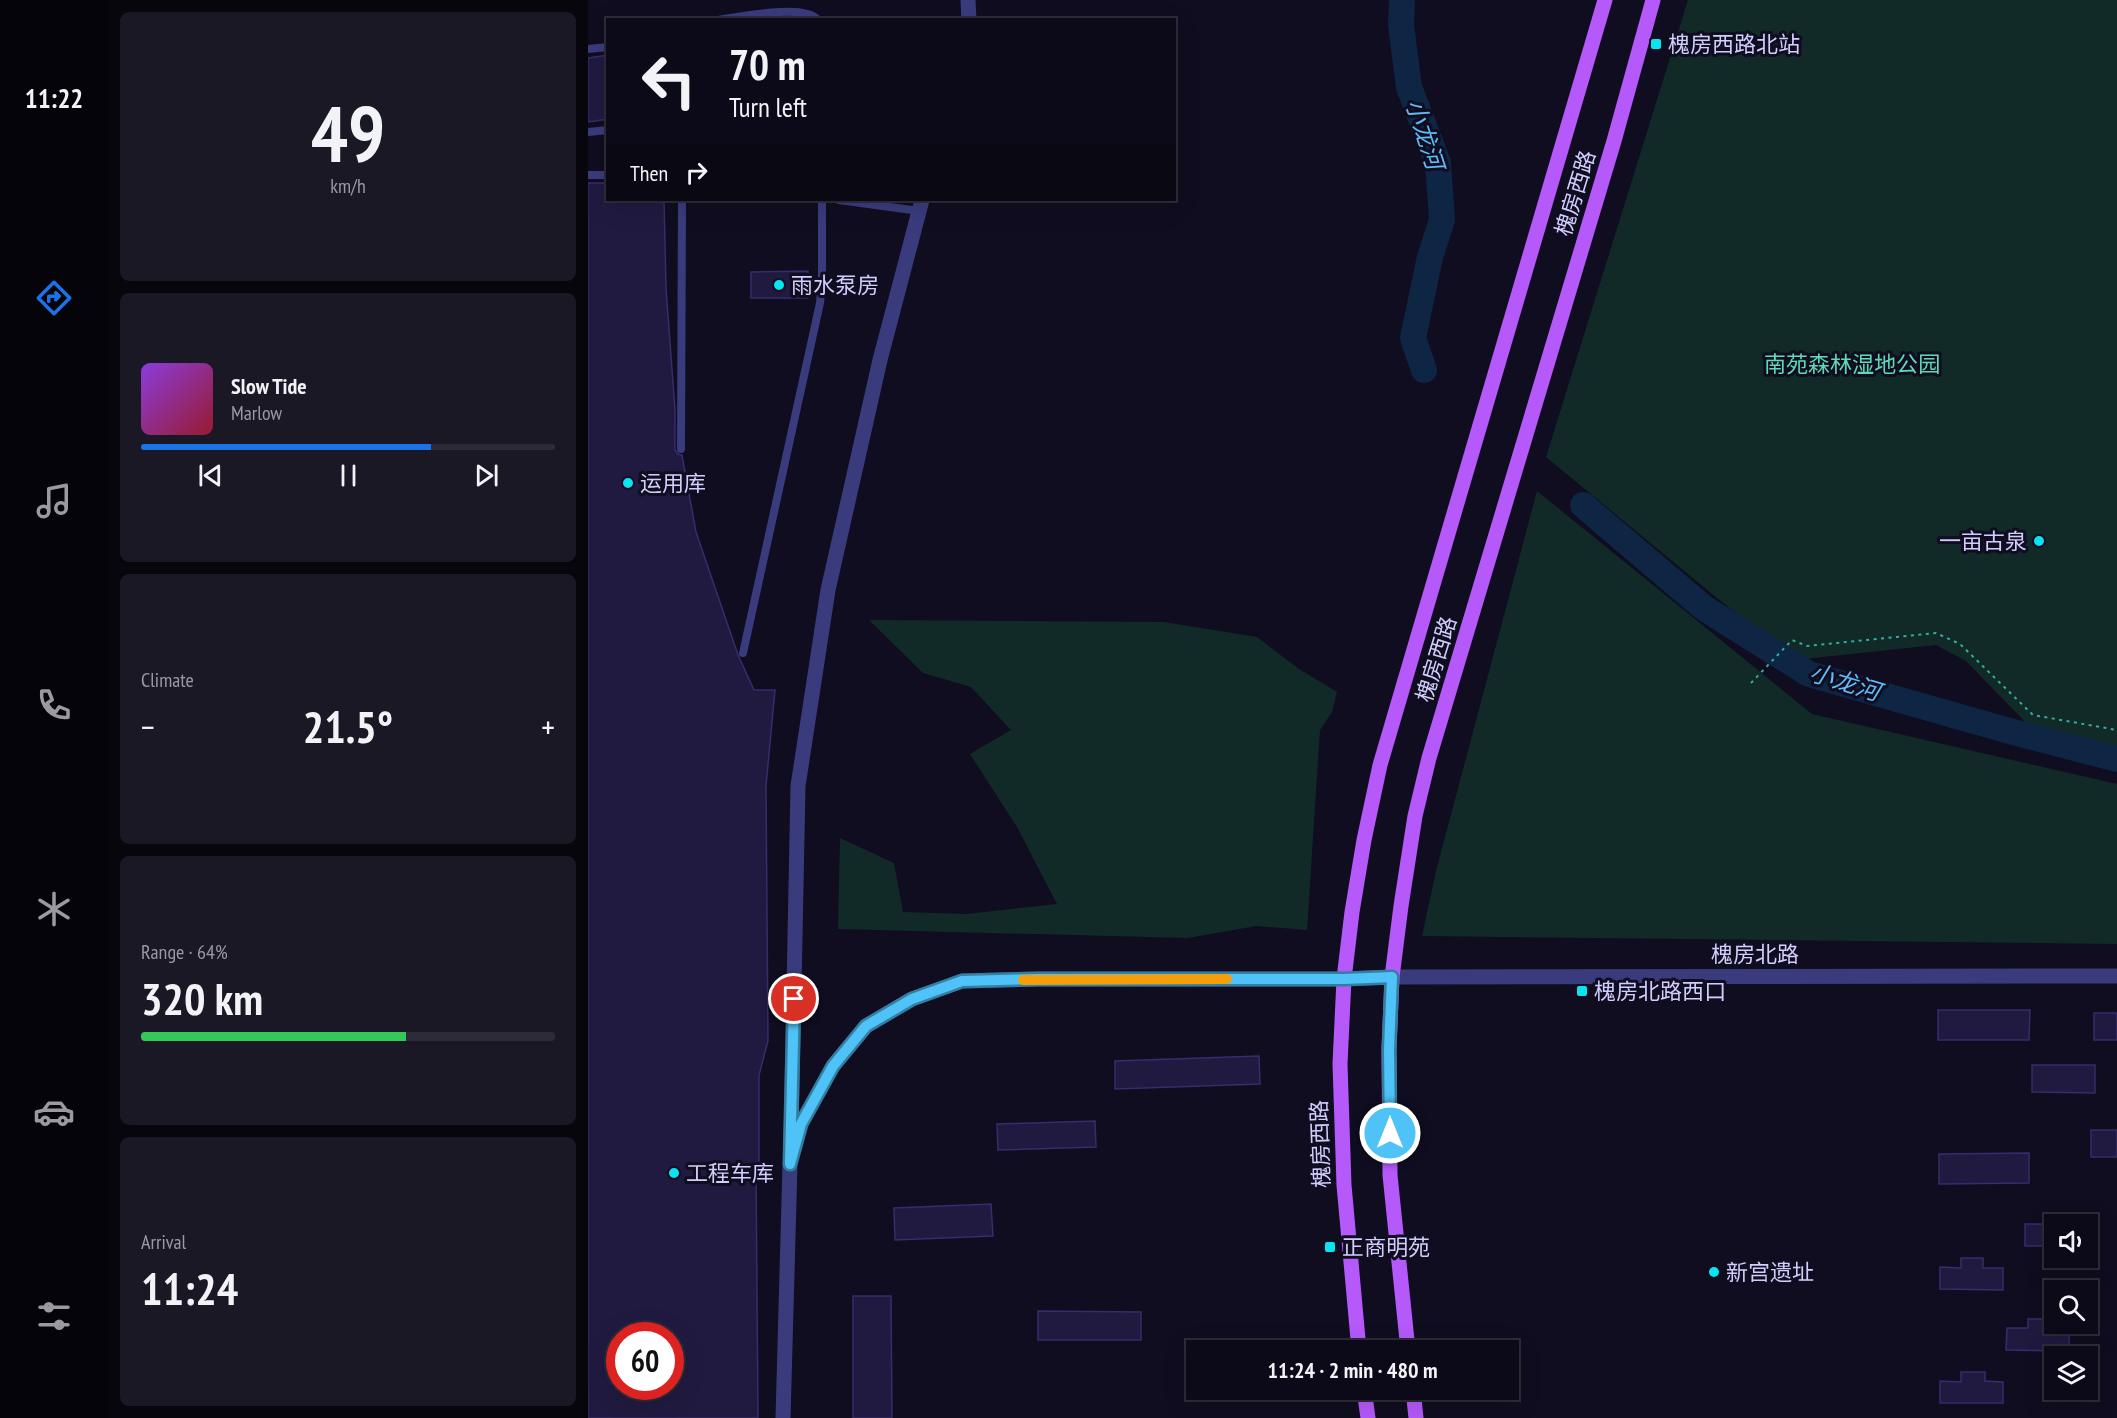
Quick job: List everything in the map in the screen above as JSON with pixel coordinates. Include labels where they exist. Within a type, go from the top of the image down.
[{"type":"main road","name":"槐房西路","points":[[1358,1340],[1347,1230],[1340,1064],[1344,979],[1364,840],[1380,765],[1605,0]]},
{"type":"main road","name":"槐房西路","points":[[1407,1340],[1390,1175],[1389,1049],[1392,977],[1415,816],[1429,758],[1614,141],[1653,0]]},
{"type":"main road","points":[[1366,1400],[1368,1418]]},
{"type":"main road","points":[[1414,1400],[1416,1418]]},
{"type":"street","points":[[968,0],[969,18]]},
{"type":"street","points":[[785,1418],[783,1397],[798,786],[828,590],[880,360],[921,205]]},
{"type":"street","name":"槐房北路","points":[[790,1164],[801,1124],[833,1066],[866,1026],[912,999],[962,981],[1392,977],[2117,976]]},
{"type":"lane","points":[[736,18],[799,11],[813,14],[816,18]]},
{"type":"lane","points":[[588,49],[606,47]]},
{"type":"lane","points":[[588,132],[606,130]]},
{"type":"lane","points":[[588,175],[606,175]]},
{"type":"lane","points":[[681,449],[682,201]]},
{"type":"lane","points":[[742,653],[820,301],[822,201]]},
{"type":"lane","points":[[855,201],[921,205]]},
{"type":"path","points":[[1751,683],[1792,640],[1807,646],[1936,633],[1960,644],[2033,715],[2117,730]]},
{"type":"green space","name":"南苑森林湿地公园","points":[[1688,0],[2117,0],[2117,746],[2032,729],[1966,661],[1936,645],[1804,659],[1768,640],[1546,457]]},
{"type":"green space","points":[[1537,491],[1812,714],[2117,784],[2117,944],[1422,936],[1436,871]]},
{"type":"green space","points":[[869,620],[1164,622],[1257,637],[1299,669],[1337,692],[1332,712],[1320,730],[1307,930],[1256,926],[1188,938],[838,929],[840,838],[894,863],[903,912],[966,914],[1057,904],[1017,827],[970,754],[1011,730],[971,687],[923,673]]},
{"type":"building","points":[[606,55],[606,119],[588,122],[588,58]]},
{"type":"building","points":[[588,183],[606,183],[606,201],[664,201],[666,288],[675,410],[675,450],[682,455],[696,532],[738,655],[754,690],[775,690],[766,786],[768,1041],[759,1075],[759,1161],[756,1165],[758,1418],[588,1418]]},
{"type":"building","name":"雨水泵房","points":[[808,271],[808,298],[751,298],[751,272]]},
{"type":"building","points":[[1938,1010],[2030,1010],[2029,1040],[1938,1040]]},
{"type":"building","points":[[2094,1013],[2117,1013],[2117,1040],[2094,1040]]},
{"type":"building","points":[[1259,1056],[1260,1084],[1115,1089],[1115,1061]]},
{"type":"building","points":[[2032,1065],[2095,1065],[2095,1093],[2032,1092]]},
{"type":"building","points":[[1095,1121],[1096,1147],[998,1150],[997,1124]]},
{"type":"building","points":[[2091,1130],[2117,1130],[2117,1157],[2091,1157]]},
{"type":"building","points":[[2029,1153],[2029,1183],[1939,1184],[1939,1154]]},
{"type":"building","points":[[991,1204],[993,1236],[895,1240],[894,1208]]},
{"type":"building","points":[[2025,1224],[2044,1224],[2044,1246],[2025,1246]]},
{"type":"building","points":[[1961,1258],[1983,1258],[1983,1268],[2003,1268],[2003,1290],[1940,1289],[1940,1267],[1961,1268]]},
{"type":"building","points":[[853,1296],[891,1296],[892,1418],[853,1418]]},
{"type":"building","points":[[1038,1311],[1141,1312],[1141,1340],[1038,1340]]},
{"type":"building","points":[[2028,1319],[2044,1319],[2044,1334],[2069,1334],[2069,1346],[2044,1346],[2044,1351],[2006,1350],[2007,1328],[2028,1328]]},
{"type":"building","points":[[1961,1372],[1985,1372],[1985,1381],[2003,1382],[2003,1403],[1940,1403],[1940,1381],[1961,1382]]},
{"type":"waterway","name":"小龙河","points":[[1402,0],[1401,25],[1409,87],[1438,163],[1442,220],[1430,257],[1413,338],[1424,370]]},
{"type":"waterway","name":"小龙河","points":[[1583,505],[1704,608],[1809,674],[2117,759]]},
{"type":"slow traffic","points":[[1023,980],[1227,979]]},
{"type":"place","name":"槐房西路北站","points":[[1656,44]]},
{"type":"place","name":"雨水泵房","points":[[779,285]]},
{"type":"place","name":"运用库","points":[[628,483]]},
{"type":"place","name":"一亩古泉","points":[[2039,541]]},
{"type":"place","name":"槐房北路西口","points":[[1582,991]]},
{"type":"place","name":"工程车库","points":[[674,1173]]},
{"type":"place","name":"正商明苑","points":[[1330,1247]]},
{"type":"place","name":"新宫遗址","points":[[1714,1272]]},
{"type":"route","points":[[794,999],[790,1164],[801,1124],[833,1066],[866,1026],[912,999],[962,981],[1392,977],[1389,1049],[1390,1133]]}]
